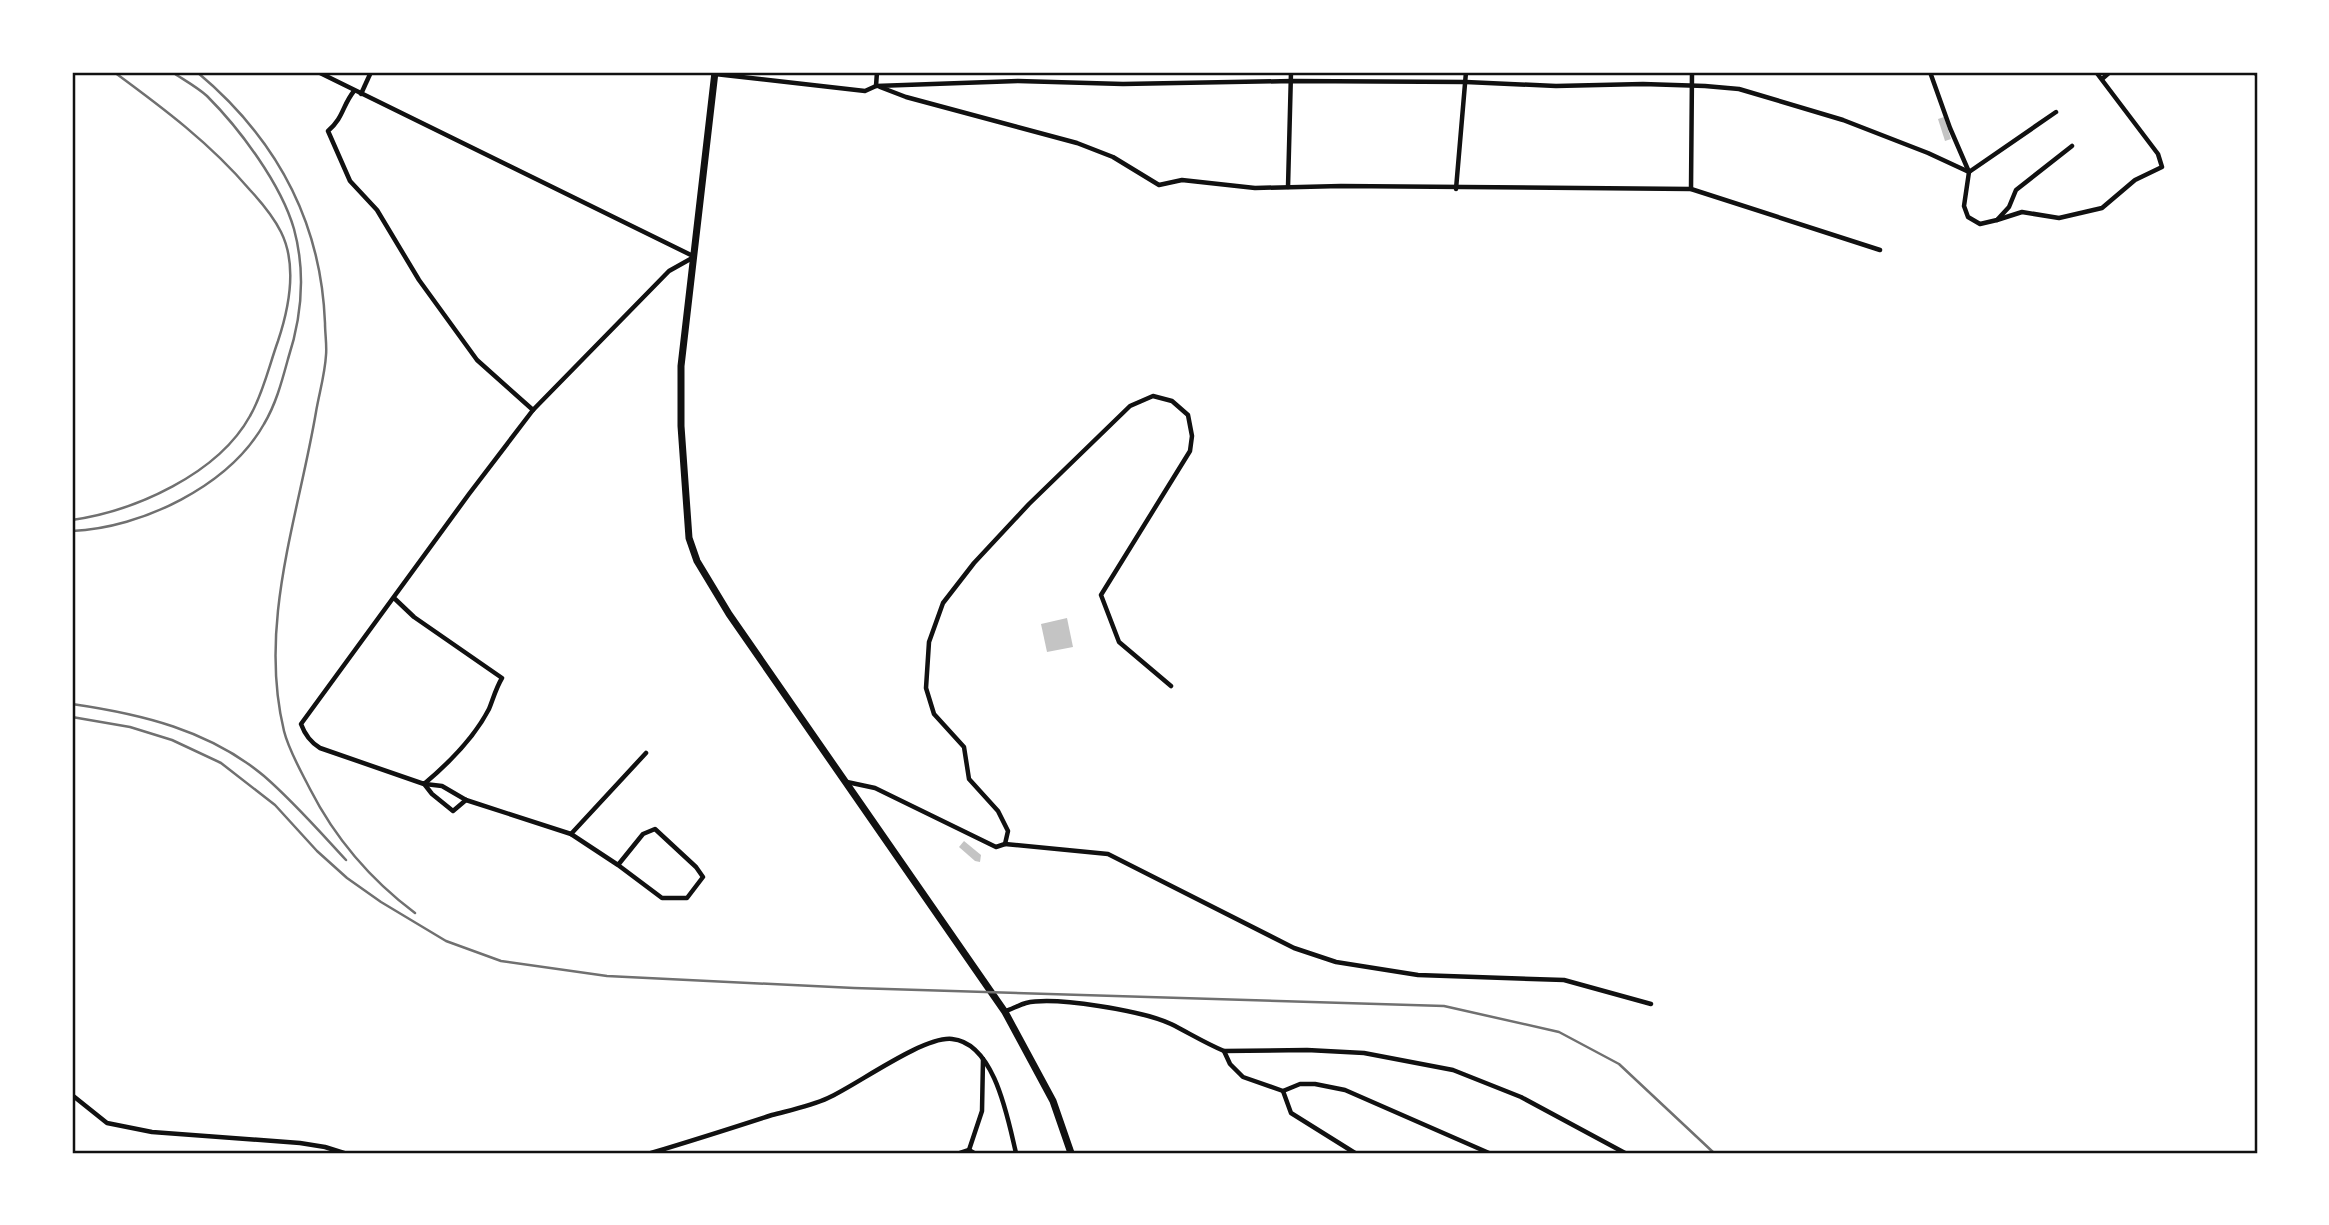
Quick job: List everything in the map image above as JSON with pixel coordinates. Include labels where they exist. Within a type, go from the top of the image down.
[{"type":"main road","points":[[715,73],[681,366],[681,426],[689,538],[696,561],[729,614],[1005,1012],[1053,1101],[1071,1153]]},
{"type":"street","points":[[318,72],[694,257]]},
{"type":"street","points":[[361,94],[371,72]]},
{"type":"street","points":[[876,86],[877,72]]},
{"type":"street","points":[[1288,187],[1291,72]]},
{"type":"street","points":[[1456,189],[1466,72]]},
{"type":"street","points":[[1691,189],[1692,72]]},
{"type":"street","points":[[1930,72],[1969,172],[1964,206],[1968,217],[1980,224],[2022,212],[2059,218],[2102,208],[2135,180],[2162,167],[2158,153],[2096,72]]},
{"type":"street","points":[[2102,79],[2110,72]]},
{"type":"street","points":[[715,73],[865,91],[876,86],[1017,81],[1123,84],[1291,81],[1466,82],[1556,86],[1691,85],[1739,89],[1792,104],[1888,137],[1969,172]]},
{"type":"street","points":[[876,86],[906,97],[1077,143],[1113,157],[1159,185],[1182,180],[1255,188],[1691,189],[1880,250]]},
{"type":"street","points":[[354,90],[348,98],[340,121],[328,131],[351,181],[377,210],[419,280],[477,360],[533,410]]},
{"type":"street","points":[[1969,172],[2056,112]]},
{"type":"street","points":[[1997,220],[2009,207],[2016,190],[2072,146]]},
{"type":"street","points":[[618,865],[643,834],[655,829],[696,867],[703,877],[687,898],[663,898],[571,834],[466,800],[443,786],[425,784],[320,748],[311,743],[301,724],[533,410],[669,271],[694,257]]},
{"type":"street","points":[[1005,844],[1008,831],[998,811],[970,779],[964,747],[934,713],[926,688],[929,642],[943,603],[974,563],[1028,504],[1130,405],[1153,396],[1172,401],[1188,415],[1192,436],[1190,451],[1101,595],[1119,642],[1171,686]]},
{"type":"street","points":[[394,598],[414,617],[502,678],[476,730],[446,765],[425,784]]},
{"type":"street","points":[[571,834],[646,753]]},
{"type":"street","points":[[847,782],[875,788],[996,848],[1005,844],[1108,854],[1294,948],[1336,962],[1418,975],[1564,980],[1651,1004]]},
{"type":"street","points":[[425,784],[432,794],[453,811],[466,800]]},
{"type":"street","points":[[1005,1012],[1027,1003],[1092,1006],[1168,1023],[1224,1051],[1307,1050],[1364,1053],[1453,1070],[1521,1097],[1625,1153]]},
{"type":"street","points":[[651,1153],[828,1098],[864,1076],[932,1042],[953,1039],[983,1058],[1003,1097],[1016,1153]]},
{"type":"street","points":[[1224,1051],[1230,1064],[1244,1077],[1283,1091],[1300,1084],[1345,1090],[1489,1153]]},
{"type":"street","points":[[960,1153],[972,1152],[982,1111],[983,1058]]},
{"type":"street","points":[[1283,1091],[1291,1113],[1354,1153]]},
{"type":"street","points":[[72,1095],[107,1123],[152,1132],[300,1143],[344,1153]]},
{"type":"building","points":[[1944,117],[1951,139],[1945,141],[1938,119]]},
{"type":"building","points":[[1067,618],[1073,647],[1047,652],[1041,624]]},
{"type":"building","points":[[964,841],[981,855],[980,862],[959,847]]},
{"type":"railway","points":[[72,520],[122,508],[173,486],[218,455],[236,437],[255,407],[262,389],[282,328],[290,287],[286,245],[278,226],[263,205],[235,173],[202,142],[114,72]]},
{"type":"railway","points":[[72,531],[127,522],[154,512],[181,500],[229,466],[249,446],[268,416],[281,384],[297,327],[301,294],[298,245],[280,194],[258,158],[220,109],[203,93],[172,72]]},
{"type":"railway","points":[[197,72],[250,125],[271,153],[304,216],[322,285],[325,362],[278,611],[277,691],[284,731],[310,789],[343,841],[369,872],[415,913]]},
{"type":"railway","points":[[72,704],[173,726],[243,760],[307,817],[346,860]]},
{"type":"railway","points":[[72,717],[130,727],[172,740],[221,763],[275,805],[317,851],[347,878],[446,941],[501,961],[607,976],[854,988],[1444,1006],[1559,1032],[1619,1064],[1714,1153]]}]
